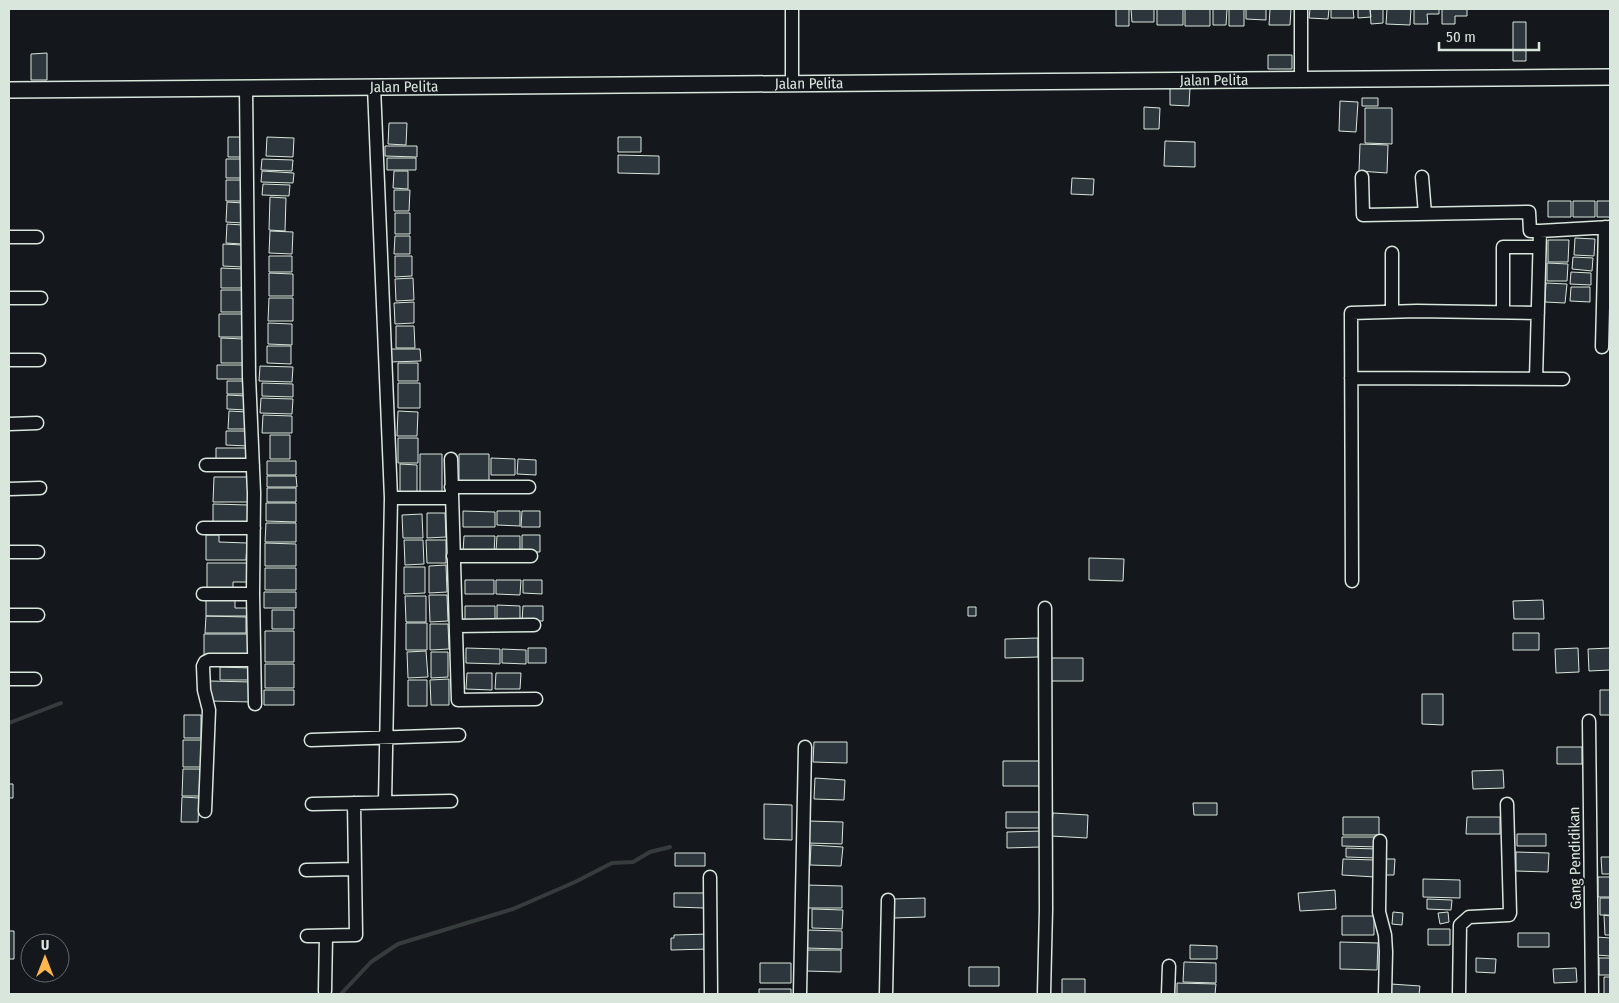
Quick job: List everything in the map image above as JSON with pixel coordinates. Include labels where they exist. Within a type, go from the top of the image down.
[{"type":"street","points":[[792,9],[792,84]]},
{"type":"street","points":[[1300,9],[1301,79]]},
{"type":"street","name":"Jalan Pelita","points":[[9,90],[1610,76]]},
{"type":"street","points":[[374,87],[391,498],[385,802]]},
{"type":"street","points":[[246,88],[249,376],[254,528],[255,704]]},
{"type":"street","points":[[1362,177],[1363,215],[1529,212],[1530,231],[1608,227],[1602,347]]},
{"type":"street","points":[[1422,177],[1425,214]]},
{"type":"street","points":[[1536,378],[1540,231]]},
{"type":"street","points":[[9,237],[36,236]]},
{"type":"street","points":[[1503,312],[1503,247],[1539,247]]},
{"type":"street","points":[[1392,253],[1392,312]]},
{"type":"street","points":[[9,298],[40,298]]},
{"type":"street","points":[[1352,581],[1351,313],[1538,313]]},
{"type":"street","points":[[9,360],[39,360]]},
{"type":"street","points":[[1351,378],[1562,378]]},
{"type":"street","points":[[9,424],[36,424]]},
{"type":"street","points":[[451,459],[458,700],[536,699]]},
{"type":"street","points":[[206,465],[253,465]]},
{"type":"street","points":[[391,498],[529,487]]},
{"type":"street","points":[[9,489],[40,488]]},
{"type":"street","points":[[203,528],[254,528]]},
{"type":"street","points":[[9,552],[38,552]]},
{"type":"street","points":[[453,556],[531,556]]},
{"type":"street","points":[[203,594],[253,594]]},
{"type":"street","points":[[1044,994],[1046,910],[1045,608]]},
{"type":"street","points":[[9,615],[38,615]]},
{"type":"street","points":[[456,626],[534,625]]},
{"type":"street","points":[[205,812],[209,710],[204,690],[203,666],[209,660],[254,660]]},
{"type":"street","points":[[9,679],[35,678]]},
{"type":"street","name":"Gang Pendidikan","points":[[1589,721],[1592,994]]},
{"type":"street","points":[[311,740],[459,735]]},
{"type":"street","points":[[800,994],[805,747]]},
{"type":"street","points":[[312,804],[451,801]]},
{"type":"street","points":[[307,936],[356,935],[354,803]]},
{"type":"street","points":[[1459,994],[1460,925],[1469,917],[1509,916],[1510,913],[1507,804]]},
{"type":"street","points":[[1380,841],[1379,912],[1385,935],[1385,994]]},
{"type":"street","points":[[306,870],[355,869]]},
{"type":"street","points":[[710,877],[711,994]]},
{"type":"street","points":[[886,994],[888,900]]},
{"type":"street","points":[[325,991],[326,936]]},
{"type":"street","points":[[1168,994],[1169,966]]},
{"type":"building","points":[[1116,9],[1129,9],[1129,26],[1116,26]]},
{"type":"building","points":[[1131,9],[1154,9],[1154,22],[1132,22]]},
{"type":"building","points":[[1157,9],[1183,9],[1183,25],[1157,25]]},
{"type":"building","points":[[1185,9],[1210,9],[1210,26],[1185,26]]},
{"type":"building","points":[[1213,9],[1227,9],[1226,25],[1213,25]]},
{"type":"building","points":[[1229,9],[1244,9],[1244,26],[1229,26]]},
{"type":"building","points":[[1246,9],[1266,9],[1266,20],[1246,19]]},
{"type":"building","points":[[1270,9],[1291,9],[1290,25],[1269,25]]},
{"type":"building","points":[[1310,9],[1329,9],[1328,19],[1309,18]]},
{"type":"building","points":[[1331,9],[1353,9],[1354,18],[1331,18]]},
{"type":"building","points":[[1358,9],[1370,9],[1371,17],[1358,18]]},
{"type":"building","points":[[1370,9],[1383,9],[1383,23],[1371,24]]},
{"type":"building","points":[[1387,9],[1411,9],[1410,25],[1386,24]]},
{"type":"building","points":[[1414,9],[1439,9],[1439,14],[1427,14],[1428,24],[1414,24]]},
{"type":"building","points":[[1442,9],[1467,9],[1467,16],[1455,16],[1455,24],[1442,24]]},
{"type":"building","points":[[1513,22],[1526,22],[1526,61],[1513,61]]},
{"type":"building","points":[[47,53],[47,80],[31,80],[31,54]]},
{"type":"building","points":[[1268,55],[1292,55],[1292,69],[1268,69]]},
{"type":"building","points":[[1170,87],[1190,88],[1189,106],[1170,105]]},
{"type":"building","points":[[1362,98],[1378,98],[1378,106],[1362,106]]},
{"type":"building","points":[[1340,101],[1358,102],[1356,132],[1339,131]]},
{"type":"building","points":[[1144,107],[1160,108],[1159,129],[1144,129]]},
{"type":"building","points":[[1365,108],[1392,108],[1392,144],[1365,143]]},
{"type":"building","points":[[389,123],[407,123],[406,145],[388,144]]},
{"type":"building","points":[[228,137],[241,137],[241,157],[228,157]]},
{"type":"building","points":[[267,137],[294,138],[293,157],[266,156]]},
{"type":"building","points":[[618,137],[641,137],[641,152],[618,152]]},
{"type":"building","points":[[1165,141],[1195,142],[1195,167],[1164,166]]},
{"type":"building","points":[[1360,144],[1388,145],[1387,173],[1359,171]]},
{"type":"building","points":[[385,146],[417,146],[417,157],[385,156]]},
{"type":"building","points":[[618,155],[659,156],[659,174],[618,173]]},
{"type":"building","points":[[387,158],[416,158],[416,170],[387,170]]},
{"type":"building","points":[[226,159],[241,159],[241,178],[226,178]]},
{"type":"building","points":[[262,159],[293,160],[292,171],[261,170]]},
{"type":"building","points":[[262,171],[294,173],[293,183],[261,182]]},
{"type":"building","points":[[394,171],[408,171],[408,189],[393,188]]},
{"type":"building","points":[[1072,178],[1094,179],[1093,195],[1071,194]]},
{"type":"building","points":[[226,180],[243,180],[243,201],[226,201]]},
{"type":"building","points":[[263,184],[290,185],[289,196],[262,195]]},
{"type":"building","points":[[394,190],[410,190],[409,211],[394,211]]},
{"type":"building","points":[[270,197],[286,198],[285,231],[269,230]]},
{"type":"building","points":[[1548,201],[1571,201],[1571,217],[1548,217]]},
{"type":"building","points":[[1573,201],[1595,201],[1595,217],[1573,217]]},
{"type":"building","points":[[1597,201],[1610,201],[1610,217],[1597,217]]},
{"type":"building","points":[[227,202],[244,203],[243,223],[226,222]]},
{"type":"building","points":[[395,213],[410,213],[410,234],[395,234]]},
{"type":"building","points":[[227,224],[243,225],[242,244],[226,243]]},
{"type":"building","points":[[270,231],[293,232],[292,254],[269,253]]},
{"type":"building","points":[[395,236],[410,236],[410,254],[394,254]]},
{"type":"building","points":[[1575,238],[1595,239],[1594,256],[1574,255]]},
{"type":"building","points":[[1548,240],[1569,240],[1568,262],[1548,262]]},
{"type":"building","points":[[223,244],[242,245],[242,267],[223,266]]},
{"type":"building","points":[[269,256],[292,256],[292,272],[269,272]]},
{"type":"building","points":[[395,256],[412,256],[412,276],[395,277]]},
{"type":"building","points":[[1573,257],[1593,258],[1592,271],[1572,269]]},
{"type":"building","points":[[1547,263],[1568,264],[1567,281],[1547,281]]},
{"type":"building","points":[[221,268],[244,269],[244,288],[221,288]]},
{"type":"building","points":[[1571,272],[1591,273],[1591,285],[1570,284]]},
{"type":"building","points":[[269,273],[293,274],[293,296],[269,296]]},
{"type":"building","points":[[413,278],[414,300],[396,301],[395,279]]},
{"type":"building","points":[[1546,283],[1567,284],[1565,303],[1545,302]]},
{"type":"building","points":[[1571,287],[1590,287],[1590,302],[1570,301]]},
{"type":"building","points":[[221,290],[244,290],[244,312],[221,312]]},
{"type":"building","points":[[269,298],[293,298],[293,321],[268,321]]},
{"type":"building","points":[[414,302],[414,323],[395,324],[394,303]]},
{"type":"building","points":[[219,314],[243,314],[243,337],[219,337]]},
{"type":"building","points":[[268,323],[292,324],[292,345],[268,344]]},
{"type":"building","points":[[396,326],[414,326],[415,348],[396,348]]},
{"type":"building","points":[[221,338],[244,339],[243,363],[221,363]]},
{"type":"building","points":[[267,346],[291,346],[291,364],[267,363]]},
{"type":"building","points":[[390,349],[420,349],[421,361],[390,362]]},
{"type":"building","points":[[398,363],[418,363],[418,381],[398,381]]},
{"type":"building","points":[[217,365],[245,365],[245,379],[217,379]]},
{"type":"building","points":[[260,366],[293,367],[292,382],[259,381]]},
{"type":"building","points":[[227,381],[247,381],[247,394],[227,394]]},
{"type":"building","points":[[262,383],[293,384],[293,397],[262,396]]},
{"type":"building","points":[[398,383],[420,383],[420,408],[398,408]]},
{"type":"building","points":[[227,395],[247,396],[247,410],[227,409]]},
{"type":"building","points":[[261,398],[293,399],[292,414],[260,413]]},
{"type":"building","points":[[229,411],[248,412],[248,429],[228,429]]},
{"type":"building","points":[[398,411],[418,412],[417,436],[397,436]]},
{"type":"building","points":[[263,415],[292,416],[292,433],[262,433]]},
{"type":"building","points":[[226,431],[248,431],[248,446],[226,445]]},
{"type":"building","points":[[270,435],[290,435],[290,459],[270,459]]},
{"type":"building","points":[[398,438],[418,438],[418,463],[398,463]]},
{"type":"building","points":[[216,448],[247,448],[247,462],[216,463]]},
{"type":"building","points":[[420,454],[442,454],[442,492],[420,492]]},
{"type":"building","points":[[459,454],[489,454],[489,483],[459,483]]},
{"type":"building","points":[[491,458],[515,459],[515,475],[491,475]]},
{"type":"building","points":[[518,459],[536,460],[536,475],[517,474]]},
{"type":"building","points":[[267,461],[296,461],[296,475],[267,475]]},
{"type":"building","points":[[400,464],[417,465],[417,492],[400,492]]},
{"type":"building","points":[[267,476],[296,476],[297,487],[267,487]]},
{"type":"building","points":[[214,477],[249,477],[249,502],[213,502]]},
{"type":"building","points":[[267,488],[296,488],[296,502],[267,502]]},
{"type":"building","points":[[266,503],[296,503],[296,522],[266,521]]},
{"type":"building","points":[[213,504],[249,505],[249,524],[213,522]]},
{"type":"building","points":[[463,511],[495,512],[495,527],[463,527]]},
{"type":"building","points":[[497,511],[520,511],[520,526],[497,525]]},
{"type":"building","points":[[522,511],[540,511],[540,527],[521,527]]},
{"type":"building","points":[[427,513],[445,513],[446,537],[427,538]]},
{"type":"building","points":[[422,514],[423,538],[403,538],[402,515]]},
{"type":"building","points":[[266,523],[296,523],[296,542],[265,542]]},
{"type":"building","points":[[206,535],[219,535],[219,542],[247,543],[246,560],[206,560]]},
{"type":"building","points":[[522,535],[540,535],[540,552],[522,552]]},
{"type":"building","points":[[464,536],[495,536],[494,552],[463,552]]},
{"type":"building","points":[[497,536],[520,536],[520,552],[496,551]]},
{"type":"building","points":[[404,540],[423,540],[424,564],[405,565]]},
{"type":"building","points":[[426,540],[446,540],[446,563],[427,563]]},
{"type":"building","points":[[265,543],[296,544],[296,566],[265,566]]},
{"type":"building","points":[[1089,558],[1124,559],[1123,581],[1089,580]]},
{"type":"building","points":[[207,563],[247,563],[247,582],[233,582],[233,589],[207,589]]},
{"type":"building","points":[[446,565],[447,592],[429,593],[429,566]]},
{"type":"building","points":[[404,567],[425,567],[425,593],[404,594]]},
{"type":"building","points":[[265,568],[296,568],[296,590],[265,590]]},
{"type":"building","points":[[465,580],[494,580],[494,594],[465,594]]},
{"type":"building","points":[[496,580],[521,580],[520,595],[496,594]]},
{"type":"building","points":[[523,580],[542,580],[542,594],[523,593]]},
{"type":"building","points":[[264,592],[296,592],[296,608],[264,608]]},
{"type":"building","points":[[429,595],[447,595],[448,621],[430,622]]},
{"type":"building","points":[[405,596],[426,596],[426,622],[406,622]]},
{"type":"building","points":[[206,597],[235,597],[235,608],[247,608],[247,616],[206,616]]},
{"type":"building","points":[[1543,600],[1544,619],[1514,619],[1513,601]]},
{"type":"building","points":[[497,605],[520,606],[520,622],[497,621]]},
{"type":"building","points":[[465,606],[495,606],[495,623],[465,623]]},
{"type":"building","points":[[523,606],[543,606],[543,621],[522,621]]},
{"type":"building","points":[[968,607],[976,607],[976,616],[968,616]]},
{"type":"building","points":[[272,610],[294,610],[294,629],[272,629]]},
{"type":"building","points":[[206,616],[246,617],[246,633],[205,633]]},
{"type":"building","points":[[406,623],[427,623],[427,650],[406,650]]},
{"type":"building","points":[[430,624],[448,624],[449,649],[430,650]]},
{"type":"building","points":[[265,631],[294,631],[294,662],[265,662]]},
{"type":"building","points":[[1513,633],[1539,633],[1539,650],[1513,650]]},
{"type":"building","points":[[204,634],[248,634],[248,655],[204,655]]},
{"type":"building","points":[[1038,638],[1038,657],[1005,658],[1005,639]]},
{"type":"building","points":[[466,648],[500,649],[500,664],[466,663]]},
{"type":"building","points":[[528,648],[546,648],[546,663],[528,663]]},
{"type":"building","points":[[1578,648],[1579,672],[1556,673],[1555,649]]},
{"type":"building","points":[[1610,648],[1610,670],[1589,671],[1588,649]]},
{"type":"building","points":[[502,649],[526,650],[526,664],[502,663]]},
{"type":"building","points":[[426,651],[428,677],[408,678],[407,652]]},
{"type":"building","points":[[431,652],[448,652],[448,677],[431,678]]},
{"type":"building","points":[[1049,658],[1083,658],[1083,681],[1049,681]]},
{"type":"building","points":[[265,664],[294,664],[294,688],[265,688]]},
{"type":"building","points":[[220,667],[251,668],[250,680],[220,680]]},
{"type":"building","points":[[467,673],[492,673],[492,690],[466,689]]},
{"type":"building","points":[[496,673],[521,673],[520,689],[495,689]]},
{"type":"building","points":[[449,679],[449,705],[431,705],[430,680]]},
{"type":"building","points":[[408,680],[427,680],[427,706],[408,706]]},
{"type":"building","points":[[210,681],[251,682],[251,702],[210,701]]},
{"type":"building","points":[[264,690],[294,690],[294,705],[264,705]]},
{"type":"building","points":[[1600,690],[1610,690],[1610,715],[1600,715]]},
{"type":"building","points":[[1422,694],[1443,694],[1443,725],[1422,724]]},
{"type":"building","points":[[184,715],[201,715],[201,738],[184,738]]},
{"type":"building","points":[[183,740],[206,740],[205,767],[183,767]]},
{"type":"building","points":[[814,742],[847,742],[847,763],[813,762]]},
{"type":"building","points":[[1557,747],[1582,747],[1582,764],[1557,764]]},
{"type":"building","points":[[1003,761],[1039,761],[1039,786],[1003,786]]},
{"type":"building","points":[[183,769],[200,769],[199,796],[182,796]]},
{"type":"building","points":[[1503,770],[1504,788],[1473,789],[1472,771]]},
{"type":"building","points":[[815,778],[845,780],[844,800],[814,799]]},
{"type":"building","points":[[9,784],[13,784],[13,798],[9,798]]},
{"type":"building","points":[[182,797],[199,798],[198,822],[181,822]]},
{"type":"building","points":[[1193,803],[1217,803],[1217,815],[1194,815]]},
{"type":"building","points":[[764,804],[792,805],[792,840],[764,839]]},
{"type":"building","points":[[1006,812],[1039,812],[1039,828],[1006,828]]},
{"type":"building","points":[[1053,813],[1088,815],[1087,838],[1051,836]]},
{"type":"building","points":[[1343,817],[1379,817],[1379,835],[1343,835]]},
{"type":"building","points":[[1467,817],[1500,817],[1500,834],[1466,834]]},
{"type":"building","points":[[808,821],[843,822],[842,844],[807,843]]},
{"type":"building","points":[[1041,831],[1041,847],[1007,848],[1007,832]]},
{"type":"building","points":[[1517,834],[1546,834],[1546,846],[1517,846]]},
{"type":"building","points":[[1342,837],[1379,837],[1378,847],[1342,846]]},
{"type":"building","points":[[811,845],[843,847],[841,866],[810,865]]},
{"type":"building","points":[[1346,848],[1377,849],[1377,858],[1346,857]]},
{"type":"building","points":[[1516,852],[1549,853],[1548,872],[1516,871]]},
{"type":"building","points":[[675,853],[705,853],[705,866],[675,866]]},
{"type":"building","points":[[1601,857],[1610,857],[1610,874],[1602,874]]},
{"type":"building","points":[[1343,859],[1375,860],[1375,877],[1342,875]]},
{"type":"building","points":[[1384,859],[1395,859],[1394,875],[1384,875]]},
{"type":"building","points":[[1598,877],[1610,877],[1610,897],[1598,897]]},
{"type":"building","points":[[1423,879],[1460,880],[1460,898],[1423,897]]},
{"type":"building","points":[[807,885],[842,886],[842,908],[807,908]]},
{"type":"building","points":[[1335,890],[1336,909],[1300,911],[1298,893]]},
{"type":"building","points":[[674,893],[704,893],[704,908],[674,907]]},
{"type":"building","points":[[925,898],[925,917],[893,918],[893,899]]},
{"type":"building","points":[[1600,898],[1610,898],[1610,915],[1600,915]]},
{"type":"building","points":[[1427,899],[1452,900],[1451,910],[1427,909]]},
{"type":"building","points":[[812,909],[843,910],[842,929],[812,928]]},
{"type":"building","points":[[1393,912],[1403,913],[1402,925],[1392,924]]},
{"type":"building","points":[[1448,912],[1449,922],[1440,924],[1438,913]]},
{"type":"building","points":[[1604,915],[1610,916],[1610,935],[1605,935]]},
{"type":"building","points":[[1342,916],[1374,916],[1374,935],[1342,935]]},
{"type":"building","points":[[1428,929],[1450,929],[1450,945],[1428,945]]},
{"type":"building","points":[[806,930],[842,931],[842,949],[805,948]]},
{"type":"building","points":[[9,931],[14,931],[14,959],[9,959]]},
{"type":"building","points":[[1518,933],[1549,933],[1549,947],[1518,947]]},
{"type":"building","points":[[709,934],[709,949],[671,950],[671,938],[674,938],[674,935]]},
{"type":"building","points":[[1597,937],[1610,938],[1610,956],[1596,955]]},
{"type":"building","points":[[1340,942],[1378,943],[1377,970],[1340,969]]},
{"type":"building","points":[[1190,945],[1217,946],[1217,959],[1190,959]]},
{"type":"building","points":[[807,950],[841,950],[841,972],[806,971]]},
{"type":"building","points":[[1476,958],[1496,959],[1495,973],[1476,972]]},
{"type":"building","points":[[1599,958],[1610,958],[1610,975],[1599,975]]},
{"type":"building","points":[[1184,962],[1216,963],[1216,983],[1183,982]]},
{"type":"building","points":[[760,963],[791,963],[791,983],[760,983]]},
{"type":"building","points":[[969,967],[999,967],[999,986],[969,986]]},
{"type":"building","points":[[1576,968],[1577,982],[1554,983],[1553,969]]},
{"type":"building","points":[[1604,977],[1610,977],[1610,994],[1604,994]]},
{"type":"building","points":[[1062,979],[1085,979],[1085,994],[1062,994]]},
{"type":"building","points":[[1177,983],[1216,984],[1215,994],[1177,994]]},
{"type":"building","points":[[1391,984],[1420,986],[1419,994],[1391,994]]},
{"type":"building","points":[[759,989],[791,989],[791,994],[759,994]]},
{"type":"waterway","points":[[9,723],[61,703]]},
{"type":"waterway","points":[[341,994],[371,962],[398,944],[513,909],[575,882],[612,863],[633,862],[650,852],[670,847]]}]
